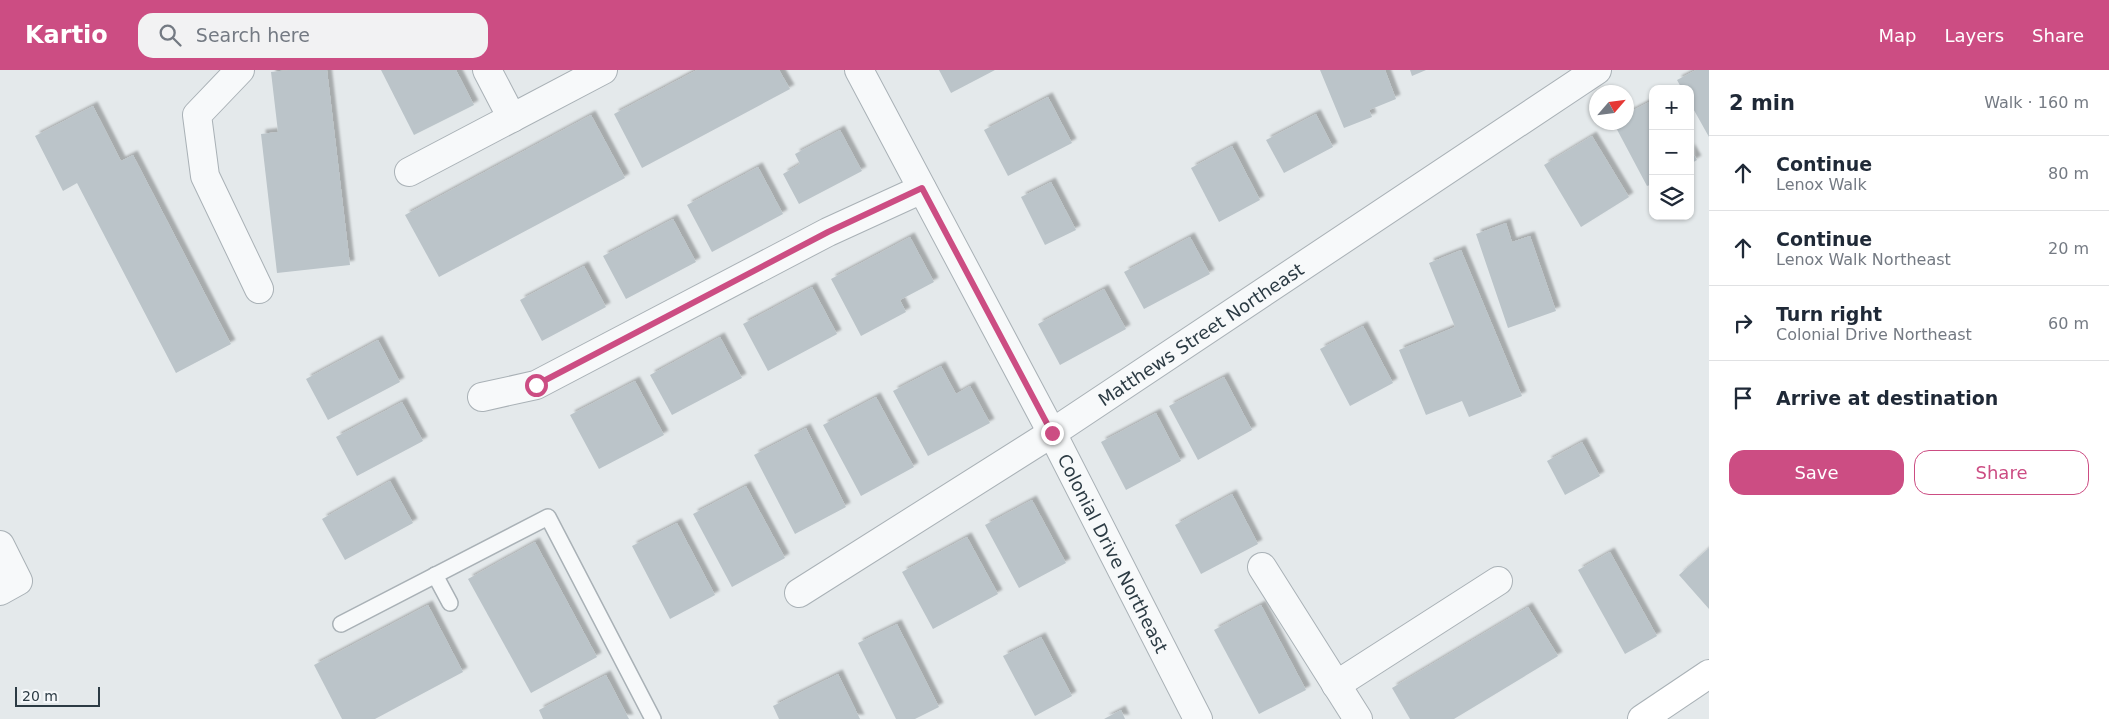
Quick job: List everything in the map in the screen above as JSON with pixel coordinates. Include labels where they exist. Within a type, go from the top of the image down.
[{"type":"main road","points":[[1642,719],[1709,674]]},
{"type":"street","points":[[240,70],[197,115],[205,176],[259,289]]},
{"type":"street","points":[[487,70],[512,118]]},
{"type":"street","points":[[409,172],[603,70]]},
{"type":"street","name":"Colonial Drive Northeast","points":[[859,70],[1052,433],[1198,719]]},
{"type":"street","name":"Matthews Street Northeast","points":[[798,592],[1052,433],[1598,70]]},
{"type":"street","points":[[482,397],[536,385],[828,232],[922,188]]},
{"type":"street","points":[[0,545],[18,581],[0,590]]},
{"type":"street","points":[[1262,567],[1358,719]]},
{"type":"street","points":[[1336,685],[1498,581]]},
{"type":"lane","points":[[341,624],[548,517],[653,719]]},
{"type":"lane","points":[[435,575],[450,602]]},
{"type":"building","points":[[327,70],[350,265],[277,273],[261,134],[278,132],[271,72]]},
{"type":"building","points":[[381,70],[456,70],[474,105],[414,135]]},
{"type":"building","points":[[697,70],[779,70],[790,89],[642,168],[614,114]]},
{"type":"building","points":[[939,70],[995,70],[951,93]]},
{"type":"building","points":[[1320,70],[1385,70],[1396,99],[1369,110],[1372,117],[1344,128]]},
{"type":"building","points":[[1410,70],[1426,70],[1412,76]]},
{"type":"building","points":[[1696,70],[1709,70],[1709,137],[1694,110],[1694,85],[1680,85],[1677,80]]},
{"type":"building","points":[[1048,97],[1072,143],[1008,176],[984,130]]},
{"type":"building","points":[[1649,102],[1649,185],[1647,186],[1617,130],[1634,130],[1634,110]]},
{"type":"building","points":[[93,106],[121,161],[133,155],[231,344],[176,373],[77,183],[63,191],[35,136]]},
{"type":"building","points":[[1316,114],[1333,147],[1284,173],[1266,140]]},
{"type":"building","points":[[591,115],[625,178],[439,277],[405,215]]},
{"type":"building","points":[[840,130],[862,171],[799,204],[783,174],[800,164],[795,154]]},
{"type":"building","points":[[1592,136],[1629,197],[1581,227],[1544,165]]},
{"type":"building","points":[[1232,146],[1260,200],[1219,222],[1191,168]]},
{"type":"building","points":[[758,167],[783,214],[712,252],[687,205]]},
{"type":"building","points":[[1051,182],[1076,230],[1045,245],[1021,197]]},
{"type":"building","points":[[673,219],[696,262],[626,299],[603,256]]},
{"type":"building","points":[[1506,223],[1512,242],[1530,236],[1556,311],[1508,328],[1476,234]]},
{"type":"building","points":[[910,237],[934,282],[900,300],[906,312],[861,336],[831,279]]},
{"type":"building","points":[[1190,237],[1210,274],[1144,309],[1124,272]]},
{"type":"building","points":[[1461,250],[1522,396],[1469,417],[1462,401],[1426,415],[1399,350],[1455,327],[1429,263]]},
{"type":"building","points":[[584,266],[606,307],[542,341],[520,300]]},
{"type":"building","points":[[812,287],[837,334],[768,371],[743,324]]},
{"type":"building","points":[[1104,289],[1126,329],[1060,365],[1038,324]]},
{"type":"building","points":[[1363,326],[1393,383],[1350,406],[1320,349]]},
{"type":"building","points":[[720,337],[742,378],[672,415],[650,375]]},
{"type":"building","points":[[378,340],[400,382],[328,420],[306,379]]},
{"type":"building","points":[[941,366],[956,394],[970,386],[990,423],[928,456],[893,391]]},
{"type":"building","points":[[1224,377],[1252,430],[1198,460],[1169,406]]},
{"type":"building","points":[[635,381],[664,435],[599,469],[570,415]]},
{"type":"building","points":[[876,397],[914,467],[861,496],[823,425]]},
{"type":"building","points":[[402,402],[423,441],[357,476],[336,437]]},
{"type":"building","points":[[1156,413],[1181,461],[1126,490],[1101,442]]},
{"type":"building","points":[[806,428],[846,507],[795,534],[754,455]]},
{"type":"building","points":[[1582,442],[1600,476],[1565,495],[1547,461]]},
{"type":"building","points":[[390,481],[413,523],[345,560],[322,519]]},
{"type":"building","points":[[746,486],[785,558],[732,587],[693,514]]},
{"type":"building","points":[[1232,494],[1258,544],[1201,574],[1175,525]]},
{"type":"building","points":[[1032,500],[1066,563],[1019,588],[985,525]]},
{"type":"building","points":[[677,523],[715,595],[670,619],[632,546]]},
{"type":"building","points":[[967,537],[998,594],[933,629],[902,572]]},
{"type":"building","points":[[535,542],[597,657],[531,693],[468,579]]},
{"type":"building","points":[[1709,548],[1709,609],[1679,575]]},
{"type":"building","points":[[1610,552],[1657,636],[1625,654],[1578,570]]},
{"type":"building","points":[[428,605],[463,672],[375,719],[342,719],[314,665]]},
{"type":"building","points":[[1261,605],[1306,690],[1259,714],[1214,630]]},
{"type":"building","points":[[1528,607],[1558,656],[1454,719],[1410,719],[1392,688]]},
{"type":"building","points":[[897,624],[939,707],[915,719],[896,719],[858,643]]},
{"type":"building","points":[[1041,637],[1072,696],[1035,716],[1003,656]]},
{"type":"building","points":[[838,674],[860,719],[779,719],[773,706]]},
{"type":"building","points":[[606,675],[629,719],[543,719],[539,710]]},
{"type":"building","points":[[1121,710],[1125,719],[1104,719]]},
{"type":"route","points":[[536,385],[828,232],[922,188],[1052,433]]}]
